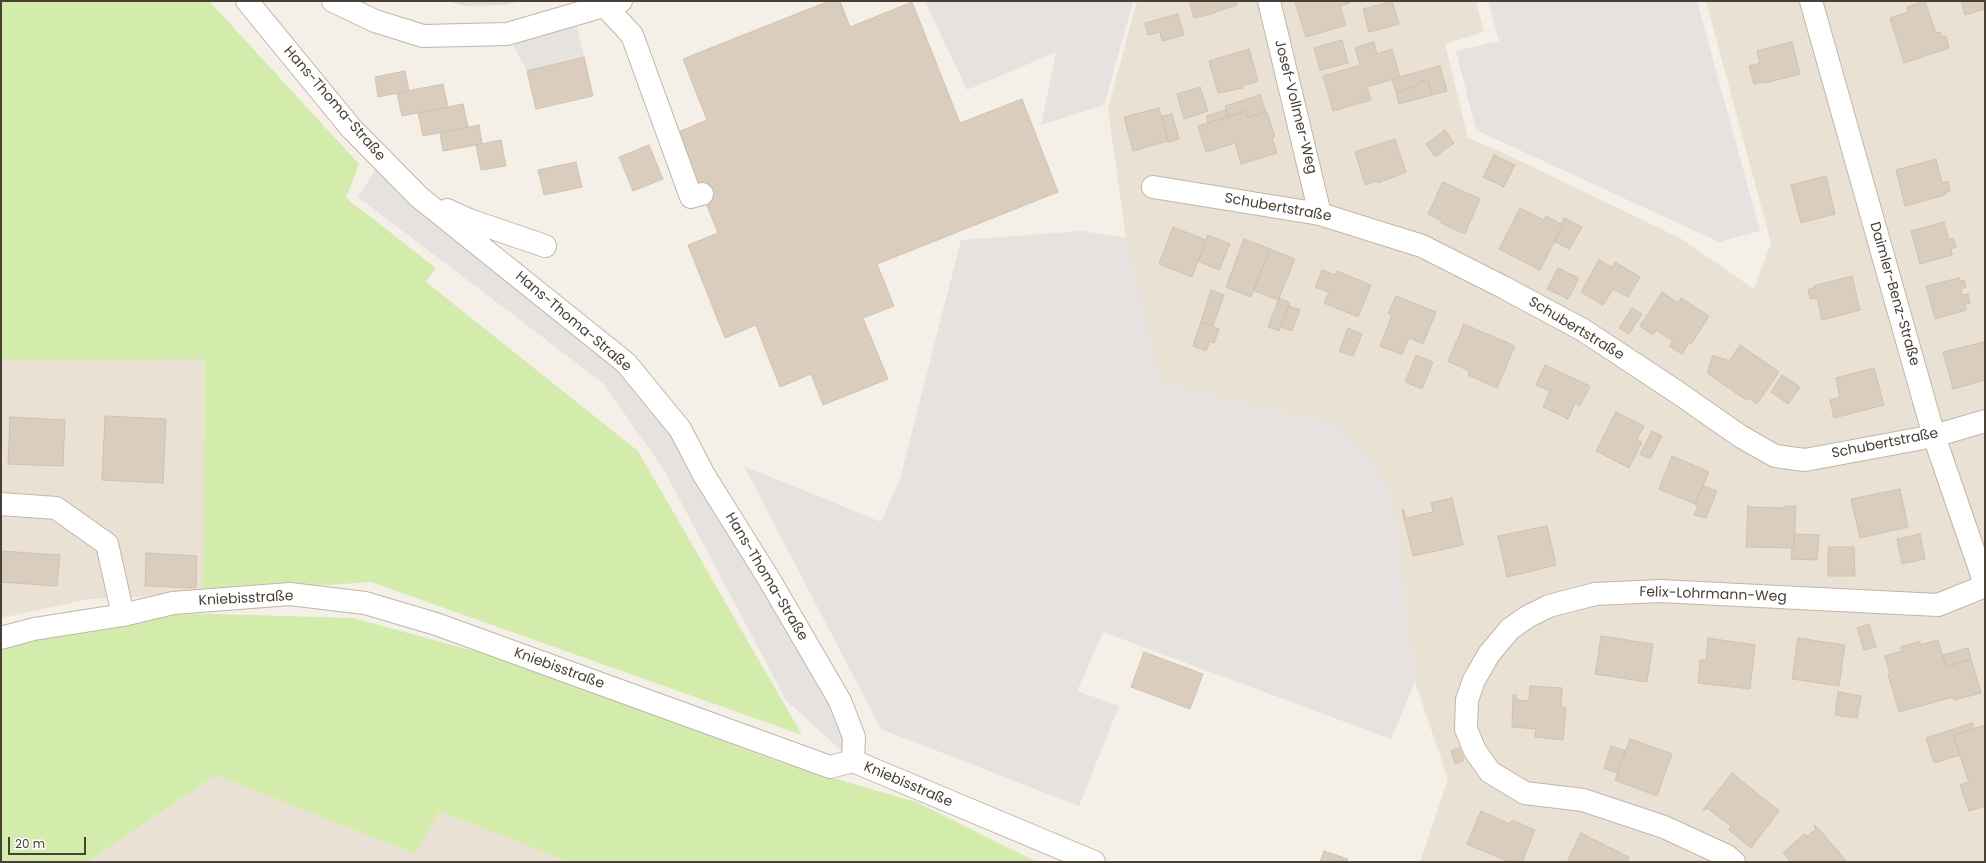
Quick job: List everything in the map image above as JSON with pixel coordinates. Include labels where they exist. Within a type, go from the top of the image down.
[{"type":"street","name":"Hans-Thoma-Straße","points":[[247,1],[351,128],[419,197],[626,363],[680,429],[704,475],[769,578],[840,701],[854,737],[852,762]]},
{"type":"street","points":[[333,1],[375,21],[423,36],[507,34],[547,24],[613,3],[632,34],[691,197],[702,194]]},
{"type":"street","name":"Josef-Vollmer-Weg","points":[[1269,1],[1320,214]]},
{"type":"street","name":"Daimler-Benz-Straße","points":[[1811,1],[1934,436],[1985,585]]},
{"type":"street","name":"Schubertstraße","points":[[1153,187],[1320,214],[1422,246],[1583,330],[1677,392],[1740,436],[1775,456],[1805,460],[1934,436],[1985,421]]},
{"type":"street","points":[[419,197],[469,220],[545,246]]},
{"type":"street","points":[[1,504],[56,508],[107,544],[123,614]]},
{"type":"street","name":"Felix-Lohrmann-Weg","points":[[1734,862],[1727,856],[1664,827],[1584,800],[1525,793],[1490,772],[1475,750],[1466,729],[1467,700],[1474,680],[1489,654],[1510,629],[1527,617],[1549,606],[1595,594],[1660,591],[1938,605],[1985,585]]},
{"type":"street","name":"Kniebisstraße","points":[[1,638],[34,629],[123,614],[173,603],[290,594],[365,604],[436,624],[830,767],[852,762],[1094,862]]},
{"type":"shaded area","points":[[446,1],[523,1],[504,5],[465,6]]},
{"type":"shaded area","points":[[925,1],[1132,1],[1132,5],[1104,105],[1041,125],[1056,52],[967,90]]},
{"type":"shaded area","points":[[1137,1],[1476,1],[1484,32],[1445,44],[1468,138],[1493,148],[1680,238],[1754,289],[1771,243],[1706,1],[1985,1],[1985,862],[1420,862],[1448,779],[1415,682],[1392,496],[1337,425],[1160,383],[1126,238],[1108,109]]},
{"type":"shaded area","points":[[1488,1],[1697,1],[1760,231],[1719,242],[1476,130],[1456,51],[1499,41]]},
{"type":"shaded area","points":[[574,15],[584,57],[527,71],[507,34]]},
{"type":"shaded area","points":[[382,159],[626,363],[840,701],[853,761],[786,700],[664,470],[603,383],[358,197]]},
{"type":"shaded area","points":[[1082,231],[1126,238],[1161,383],[1337,425],[1372,458],[1392,496],[1415,682],[1391,739],[1103,632],[1077,691],[1119,706],[1079,806],[881,729],[744,466],[881,522],[900,479],[961,240]]},
{"type":"shaded area","points":[[205,358],[203,594],[89,599],[1,618],[1,360]]},
{"type":"shaded area","points":[[216,775],[415,854],[440,811],[569,862],[87,862]]},
{"type":"green space","points":[[1,1],[209,1],[359,164],[346,198],[436,268],[426,282],[638,451],[802,735],[371,582],[203,594],[205,359],[1,360]]},
{"type":"green space","points":[[178,613],[353,618],[514,662],[782,763],[916,802],[1037,862],[569,862],[440,811],[415,854],[216,775],[87,862],[1,862],[1,644]]},
{"type":"building","points":[[829,1],[840,1],[850,27],[912,2],[960,123],[1022,99],[1058,192],[877,264],[894,306],[863,318],[888,379],[823,405],[811,374],[780,387],[756,325],[725,338],[688,245],[718,233],[678,132],[707,120],[683,59]]},
{"type":"building","points":[[1189,1],[1236,1],[1237,5],[1215,13],[1194,18]]},
{"type":"building","points":[[1350,1],[1350,3],[1340,6],[1346,25],[1306,37],[1295,2]]},
{"type":"building","points":[[1392,1],[1399,24],[1369,32],[1363,9]]},
{"type":"building","points":[[1925,1],[1936,33],[1940,32],[1942,37],[1946,36],[1949,48],[1904,63],[1890,18],[1908,12],[1907,7]]},
{"type":"building","points":[[1961,1],[1985,1],[1985,9],[1965,15]]},
{"type":"building","points":[[1178,14],[1184,35],[1162,41],[1160,32],[1148,35],[1145,23]]},
{"type":"building","points":[[1342,40],[1348,63],[1320,70],[1314,48]]},
{"type":"building","points":[[1374,42],[1377,54],[1392,49],[1400,77],[1367,87],[1371,100],[1333,111],[1323,76],[1360,65],[1355,48]]},
{"type":"building","points":[[1792,42],[1800,74],[1765,83],[1765,81],[1754,84],[1749,66],[1760,63],[1757,51]]},
{"type":"building","points":[[1249,49],[1258,81],[1242,86],[1243,88],[1218,93],[1209,61]]},
{"type":"building","points":[[584,57],[593,96],[536,109],[527,71]]},
{"type":"building","points":[[1440,66],[1447,91],[1432,95],[1428,80],[1417,83],[1417,86],[1396,92],[1392,79]]},
{"type":"building","points":[[405,71],[409,91],[378,97],[375,77]]},
{"type":"building","points":[[1428,80],[1432,95],[1399,104],[1396,92],[1417,86],[1417,83]]},
{"type":"building","points":[[443,84],[448,107],[402,116],[397,93]]},
{"type":"building","points":[[1200,87],[1208,111],[1184,119],[1177,94]]},
{"type":"building","points":[[1260,95],[1266,112],[1248,117],[1246,111],[1228,117],[1225,106]]},
{"type":"building","points":[[463,104],[468,127],[423,136],[418,113]]},
{"type":"building","points":[[1159,108],[1168,141],[1133,151],[1124,117]]},
{"type":"building","points":[[1226,110],[1228,117],[1208,123],[1206,116]]},
{"type":"building","points":[[1246,111],[1248,117],[1267,112],[1275,137],[1272,138],[1277,153],[1241,164],[1235,143],[1206,152],[1198,126]]},
{"type":"building","points":[[1172,114],[1179,139],[1169,142],[1162,116]]},
{"type":"building","points":[[479,125],[482,144],[443,151],[440,133]]},
{"type":"building","points":[[1445,130],[1454,143],[1435,157],[1426,144]]},
{"type":"building","points":[[1395,139],[1406,172],[1378,183],[1377,181],[1365,185],[1355,152]]},
{"type":"building","points":[[501,140],[506,166],[481,170],[476,145]]},
{"type":"building","points":[[649,145],[663,179],[633,191],[619,157]]},
{"type":"building","points":[[1494,155],[1515,165],[1504,187],[1483,177]]},
{"type":"building","points":[[1936,159],[1942,183],[1948,181],[1950,191],[1944,193],[1945,195],[1905,206],[1896,170]]},
{"type":"building","points":[[576,162],[582,187],[544,195],[538,170]]},
{"type":"building","points":[[1826,176],[1835,214],[1801,223],[1791,185]]},
{"type":"building","points":[[1443,182],[1480,199],[1465,234],[1441,223],[1442,221],[1428,214]]},
{"type":"building","points":[[1520,208],[1544,220],[1546,216],[1563,225],[1540,270],[1499,249]]},
{"type":"building","points":[[1564,218],[1582,227],[1569,249],[1555,242]]},
{"type":"building","points":[[1944,222],[1949,240],[1953,238],[1956,247],[1951,249],[1952,255],[1920,264],[1911,231]]},
{"type":"building","points":[[1173,227],[1206,240],[1192,277],[1159,264]]},
{"type":"building","points":[[1208,235],[1230,244],[1219,270],[1198,261]]},
{"type":"building","points":[[1244,239],[1270,249],[1251,297],[1226,287]]},
{"type":"building","points":[[1270,249],[1295,259],[1278,300],[1253,290]]},
{"type":"building","points":[[1599,260],[1612,267],[1615,262],[1640,277],[1628,297],[1613,289],[1603,305],[1581,292]]},
{"type":"building","points":[[1558,268],[1579,278],[1568,299],[1547,289]]},
{"type":"building","points":[[1322,270],[1335,275],[1337,271],[1371,285],[1358,317],[1324,303],[1329,292],[1315,287]]},
{"type":"building","points":[[1852,276],[1860,310],[1822,320],[1817,298],[1810,299],[1808,290],[1814,288],[1813,286]]},
{"type":"building","points":[[1959,278],[1959,281],[1964,280],[1966,287],[1961,289],[1963,295],[1968,294],[1970,303],[1965,304],[1966,310],[1935,319],[1926,286]]},
{"type":"building","points":[[1211,290],[1224,295],[1213,326],[1201,322]]},
{"type":"building","points":[[1662,292],[1678,303],[1681,298],[1709,316],[1691,344],[1689,342],[1682,354],[1669,346],[1673,341],[1656,330],[1653,335],[1640,326]]},
{"type":"building","points":[[1396,296],[1436,312],[1423,344],[1409,338],[1402,355],[1380,346],[1392,315],[1388,314]]},
{"type":"building","points":[[1279,298],[1290,303],[1279,331],[1268,327]]},
{"type":"building","points":[[1289,306],[1300,310],[1292,331],[1281,327]]},
{"type":"building","points":[[1632,308],[1642,314],[1629,334],[1619,328]]},
{"type":"building","points":[[1201,322],[1219,329],[1214,343],[1210,341],[1206,351],[1193,346]]},
{"type":"building","points":[[1464,324],[1515,346],[1497,388],[1468,375],[1469,371],[1448,361]]},
{"type":"building","points":[[1348,328],[1362,334],[1353,356],[1339,351]]},
{"type":"building","points":[[1984,342],[1985,380],[1953,389],[1943,352]]},
{"type":"building","points":[[1740,345],[1779,372],[1757,404],[1749,398],[1746,400],[1707,373],[1713,355],[1729,361]]},
{"type":"building","points":[[1416,355],[1433,362],[1422,389],[1405,382]]},
{"type":"building","points":[[1545,365],[1590,386],[1580,406],[1575,403],[1568,419],[1543,407],[1550,391],[1536,385]]},
{"type":"building","points":[[1874,368],[1884,405],[1834,418],[1830,400],[1840,397],[1836,378]]},
{"type":"building","points":[[1782,375],[1800,387],[1788,404],[1771,392]]},
{"type":"building","points":[[1616,412],[1644,426],[1637,439],[1642,442],[1629,468],[1596,451]]},
{"type":"building","points":[[105,416],[166,419],[163,483],[102,480]]},
{"type":"building","points":[[10,417],[65,420],[63,466],[8,464]]},
{"type":"building","points":[[1652,431],[1662,436],[1650,459],[1640,454]]},
{"type":"building","points":[[1672,456],[1709,472],[1695,504],[1659,489]]},
{"type":"building","points":[[1703,486],[1717,491],[1706,518],[1694,515],[1698,505],[1695,504]]},
{"type":"building","points":[[1900,489],[1908,527],[1860,538],[1851,499]]},
{"type":"building","points":[[1452,498],[1463,545],[1413,556],[1402,510],[1404,510],[1406,518],[1433,512],[1431,503]]},
{"type":"building","points":[[1748,505],[1750,507],[1785,508],[1785,506],[1796,506],[1794,548],[1746,547]]},
{"type":"building","points":[[1547,526],[1556,565],[1507,577],[1498,536]]},
{"type":"building","points":[[1794,534],[1819,535],[1817,560],[1791,559],[1792,548],[1794,548]]},
{"type":"building","points":[[1920,534],[1925,559],[1902,564],[1897,539]]},
{"type":"building","points":[[1828,547],[1854,547],[1855,576],[1828,576]]},
{"type":"building","points":[[1,551],[60,555],[57,586],[1,582]]},
{"type":"building","points":[[146,553],[197,556],[196,588],[145,586]]},
{"type":"building","points":[[1869,624],[1876,647],[1864,650],[1857,628]]},
{"type":"building","points":[[1601,636],[1653,644],[1647,682],[1595,674]]},
{"type":"building","points":[[1708,638],[1755,645],[1750,689],[1698,683],[1700,660],[1706,660]]},
{"type":"building","points":[[1798,638],[1845,645],[1839,686],[1792,679]]},
{"type":"building","points":[[1938,640],[1946,667],[1971,659],[1981,693],[1954,700],[1953,697],[1899,712],[1888,674],[1890,673],[1885,656],[1902,651],[1901,647],[1920,641],[1920,645]]},
{"type":"building","points":[[1968,648],[1971,659],[1946,667],[1942,655]]},
{"type":"building","points":[[1144,652],[1203,674],[1190,709],[1131,687]]},
{"type":"building","points":[[1530,686],[1562,688],[1561,707],[1566,707],[1563,740],[1535,737],[1536,729],[1512,727],[1513,695],[1516,695],[1516,700],[1529,701]]},
{"type":"building","points":[[1838,692],[1861,696],[1857,718],[1835,715]]},
{"type":"building","points":[[1972,723],[1974,729],[1953,735],[1960,755],[1934,763],[1926,738]]},
{"type":"building","points":[[1985,725],[1985,806],[1969,811],[1960,785],[1969,782],[1953,735]]},
{"type":"building","points":[[1630,739],[1672,754],[1657,796],[1615,780]]},
{"type":"building","points":[[1611,746],[1625,751],[1618,773],[1604,768]]},
{"type":"building","points":[[1459,748],[1464,760],[1455,764],[1451,751]]},
{"type":"building","points":[[1732,773],[1779,811],[1751,848],[1729,830],[1731,826],[1707,808],[1704,811],[1703,810]]},
{"type":"building","points":[[1481,811],[1510,824],[1512,820],[1535,830],[1522,862],[1509,862],[1467,844]]},
{"type":"building","points":[[1815,825],[1846,862],[1791,862],[1783,853],[1804,834],[1807,836],[1816,829],[1814,826]]},
{"type":"building","points":[[1581,833],[1629,857],[1627,862],[1567,862]]},
{"type":"building","points":[[1324,851],[1348,859],[1347,862],[1320,862]]}]
